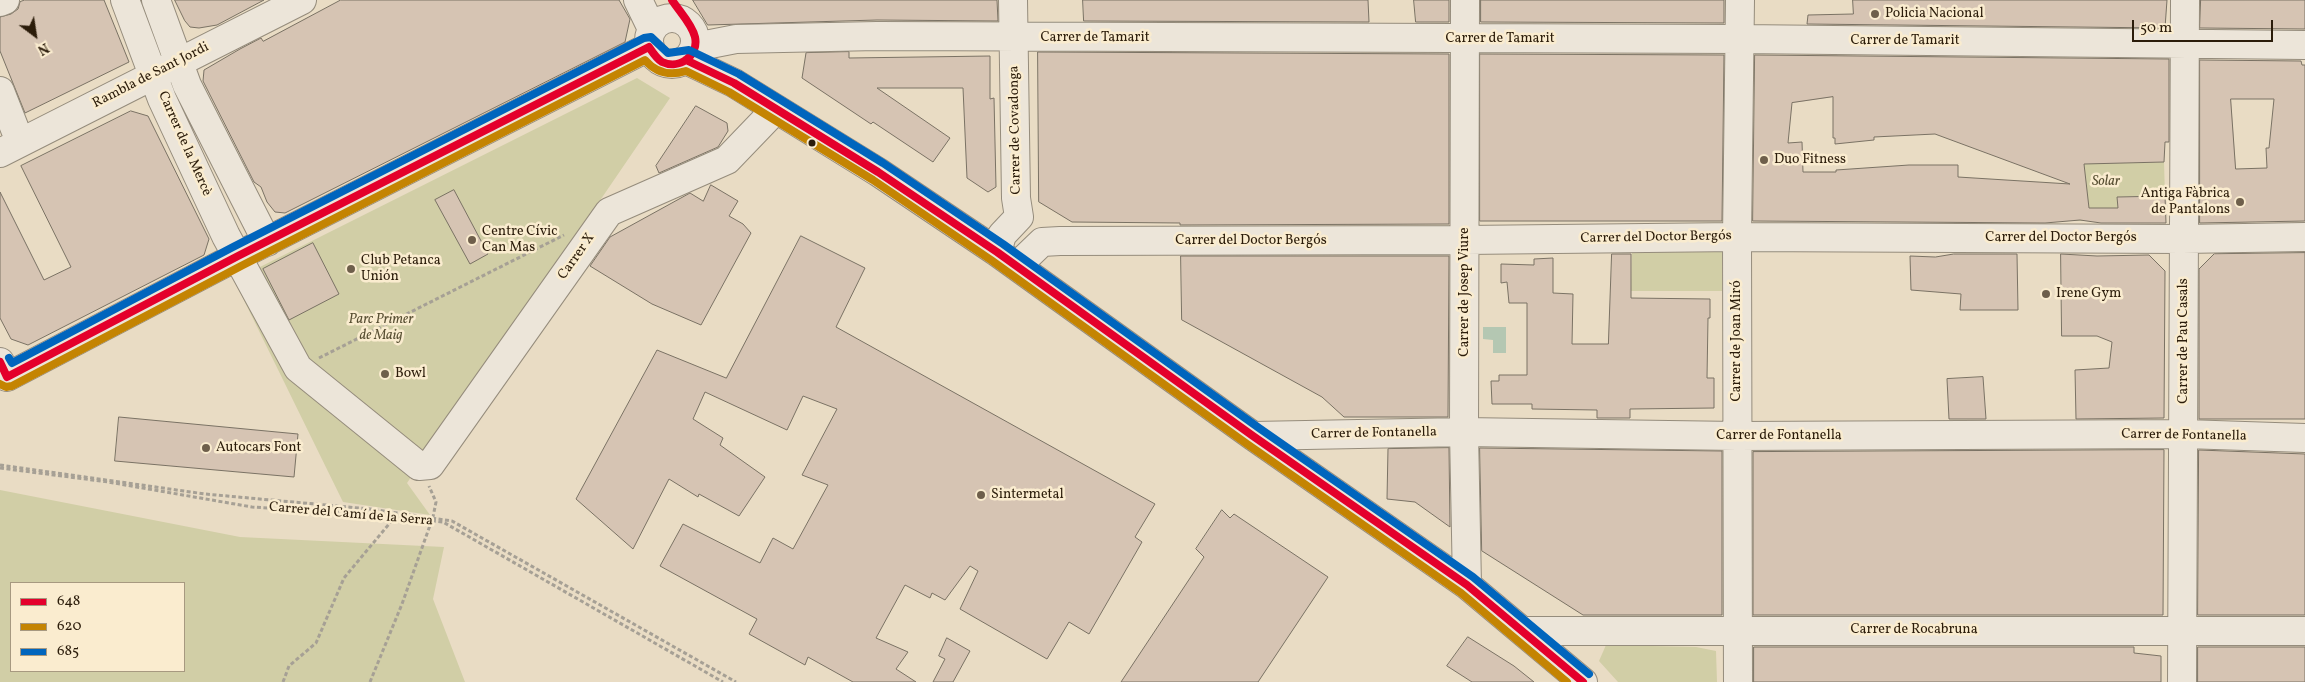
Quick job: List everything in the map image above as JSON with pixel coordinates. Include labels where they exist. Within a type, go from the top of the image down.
[{"type":"street","points":[[0,2],[5,0]]},
{"type":"street","name":"Carrer de la Mercè","points":[[125,0],[162,99],[226,236],[238,256]]},
{"type":"street","name":"Carrer de la Mercè","points":[[156,0],[187,85],[267,242]]},
{"type":"street","name":"Rambla de Sant Jordi","points":[[10,148],[302,0]]},
{"type":"street","points":[[638,0],[651,38],[652,54],[664,63],[672,65],[691,53]]},
{"type":"street","name":"Carrer de Covadonga","points":[[1007,259],[1002,234],[1019,217],[1016,198],[1013,0]]},
{"type":"street","name":"Carrer de Josep Viure","points":[[1465,0],[1464,432],[1466,585]]},
{"type":"street","name":"Carrer de Joan Miró","points":[[1738,682],[1736,630],[1737,237],[1740,0]]},
{"type":"street","name":"Carrer de Pau Casals","points":[[2182,682],[2185,434],[2183,239],[2185,0]]},
{"type":"street","points":[[4,370],[267,242],[651,38],[662,20],[674,18],[678,11],[693,30],[691,53]]},
{"type":"street","name":"Carrer de Tamarit","points":[[691,53],[736,39],[877,36],[2305,45]]},
{"type":"street","points":[[691,53],[730,80],[878,172],[1007,259],[1253,436],[1466,585],[1583,682]]},
{"type":"street","points":[[0,91],[10,148]]},
{"type":"street","name":"Carrer X","points":[[424,465],[609,212],[727,160],[776,109]]},
{"type":"street","name":"Carrer del Doctor Bergós","points":[[1007,259],[1042,242],[1737,237],[2183,239],[2305,237]]},
{"type":"street","points":[[238,256],[298,368],[424,465]]},
{"type":"street","name":"Carrer de Fontanella","points":[[1253,436],[1464,432],[1737,436],[2185,434],[2305,438]]},
{"type":"street","name":"Carrer de Rocabruna","points":[[1523,632],[1736,630],[2305,631]]},
{"type":"path","points":[[298,368],[565,235]]},
{"type":"path","points":[[370,682],[402,604],[432,522],[436,502],[424,465]]},
{"type":"path","points":[[0,466],[206,494],[433,517],[452,521],[471,530],[736,682]]},
{"type":"path","name":"Carrer del Camí de la Serra","points":[[0,466],[108,482],[252,507],[443,522],[724,682]]},
{"type":"path","points":[[283,682],[289,666],[316,643],[344,578],[394,517]]},
{"type":"green space","name":"Parc Primer de Maig","points":[[637,78],[670,98],[407,483],[430,515],[343,502],[234,280]]},
{"type":"green space","name":"Solar","points":[[2083,158],[2105,163],[2164,162],[2165,196],[2118,197],[2118,208],[2085,208],[2083,221],[2074,221],[2073,193]]},
{"type":"green space","points":[[1632,250],[1722,250],[1722,291],[1631,291]]},
{"type":"green space","points":[[0,490],[240,537],[444,547],[433,599],[465,682],[0,682]]},
{"type":"green space","points":[[1606,645],[1696,647],[1716,651],[1717,682],[1618,682],[1599,661]]},
{"type":"shaded area","points":[[1483,327],[1506,327],[1506,353],[1493,353],[1493,340],[1483,339]]},
{"type":"building","points":[[25,0],[104,0],[129,62],[25,113],[0,51],[0,17],[11,14],[18,9],[20,2]]},
{"type":"building","points":[[175,0],[264,0],[217,25],[199,28],[190,27]]},
{"type":"building","points":[[341,0],[619,0],[630,19],[625,42],[285,213],[275,212],[267,202],[261,187],[254,182],[203,81],[204,70],[261,38],[263,41]]},
{"type":"building","points":[[693,0],[997,0],[998,21],[877,20],[708,25]]},
{"type":"building","points":[[1083,0],[1368,0],[1369,22],[1084,21]]},
{"type":"building","points":[[1414,0],[1449,0],[1449,22],[1416,22]]},
{"type":"building","points":[[1481,0],[1724,0],[1724,23],[1481,22]]},
{"type":"building","points":[[1853,0],[2167,0],[2165,28],[1807,24],[1808,15],[1853,14]]},
{"type":"building","points":[[2201,0],[2305,0],[2305,29],[2200,28]]},
{"type":"building","points":[[849,52],[849,58],[990,56],[990,99],[994,98],[996,187],[988,192],[967,178],[963,88],[877,88],[950,138],[933,162],[802,78],[806,53]]},
{"type":"building","points":[[1038,52],[1449,54],[1449,224],[1180,225],[1180,223],[1072,222],[1039,202]]},
{"type":"building","points":[[1480,54],[1724,55],[1722,221],[1480,221]]},
{"type":"building","points":[[1755,55],[2169,59],[2169,142],[2165,142],[2164,162],[2084,164],[2089,208],[2118,208],[2117,197],[2165,196],[2166,223],[2101,223],[2080,220],[2045,223],[1753,221]],"holes":[[[1833,97],[1833,138],[1835,138],[1835,144],[1874,140],[1874,137],[1935,134],[2070,184],[1958,177],[1958,165],[1909,165],[1836,170],[1836,172],[1803,172],[1802,142],[1788,143],[1792,103]]]},
{"type":"building","points":[[2200,60],[2301,61],[2302,65],[2305,65],[2305,221],[2200,223]],"holes":[[[2231,99],[2274,99],[2269,148],[2266,148],[2267,168],[2236,169]]]},
{"type":"building","points":[[696,106],[727,123],[728,131],[718,147],[659,173],[656,166]]},
{"type":"building","points":[[131,111],[148,116],[209,239],[204,255],[28,345],[11,339],[0,318],[0,192],[44,280],[71,267],[21,166]]},
{"type":"building","points":[[711,185],[738,201],[729,216],[743,224],[751,233],[701,325],[652,304],[590,266],[610,237],[690,193],[703,201]]},
{"type":"building","points":[[454,190],[488,254],[470,264],[435,200]]},
{"type":"building","points":[[801,236],[865,268],[836,327],[1155,504],[1135,537],[1142,542],[1089,634],[1069,622],[1047,659],[960,609],[978,571],[970,566],[945,600],[932,593],[930,598],[905,585],[876,638],[908,652],[896,669],[916,682],[853,682],[808,657],[805,665],[749,634],[757,619],[660,566],[683,524],[760,563],[773,538],[793,549],[828,485],[802,475],[837,409],[803,396],[787,430],[705,392],[693,419],[723,438],[720,445],[765,477],[739,516],[699,494],[698,497],[669,479],[633,549],[576,499],[657,350],[726,378]]},
{"type":"building","points":[[313,243],[339,294],[289,320],[263,269]]},
{"type":"building","points":[[2305,253],[2305,419],[2199,419],[2199,269],[2214,254]]},
{"type":"building","points":[[1612,254],[1631,254],[1631,298],[1710,299],[1707,378],[1714,378],[1714,408],[1630,409],[1630,418],[1597,418],[1597,410],[1532,409],[1532,404],[1492,404],[1491,381],[1499,381],[1499,375],[1527,375],[1527,303],[1509,303],[1507,282],[1501,283],[1501,264],[1534,265],[1534,259],[1553,258],[1553,293],[1573,294],[1572,344],[1608,344]]},
{"type":"building","points":[[1954,254],[2017,254],[2018,310],[1960,310],[1961,294],[1911,290],[1910,256],[1935,257]]},
{"type":"building","points":[[2061,254],[2097,256],[2149,255],[2165,271],[2164,418],[2076,419],[2075,370],[2109,368],[2112,342],[2097,336],[2062,336]]},
{"type":"building","points":[[1181,256],[1449,256],[1448,417],[1344,417],[1322,397],[1182,320]]},
{"type":"building","points":[[1983,377],[1986,419],[1949,419],[1947,379]]},
{"type":"building","name":"Autocars Font","points":[[119,417],[298,434],[294,477],[115,461]]},
{"type":"building","points":[[1449,448],[1450,527],[1415,502],[1387,499],[1388,449]]},
{"type":"building","points":[[1480,448],[1722,451],[1722,615],[1583,615],[1482,551]]},
{"type":"building","points":[[2164,450],[2163,615],[1753,615],[1753,452]]},
{"type":"building","points":[[2199,450],[2305,454],[2305,615],[2198,615]]},
{"type":"building","points":[[1222,510],[1230,518],[1234,514],[1328,577],[1258,682],[1121,682],[1204,557],[1196,549]]},
{"type":"building","points":[[1468,637],[1514,666],[1534,682],[1472,682],[1447,666]]},
{"type":"building","points":[[947,638],[970,651],[953,682],[933,682],[945,659],[939,656]]},
{"type":"building","points":[[1754,647],[2134,647],[2134,653],[2161,656],[2161,682],[1754,682]]},
{"type":"building","points":[[2198,647],[2305,647],[2305,682],[2198,682]]},
{"type":"transit line","name":"648","points":[[0,362],[7,377],[238,256],[649,47],[662,62],[668,64],[681,63],[694,50],[695,37],[688,22],[672,0]]},
{"type":"transit line","name":"685","points":[[9,358],[12,363],[233,247],[644,38],[651,37],[668,53],[689,50],[739,74],[883,163],[1003,244],[1259,428],[1473,577],[1589,674]]},
{"type":"transit line","name":"620","points":[[0,384],[6,387],[12,386],[243,265],[645,60],[659,71],[669,73],[686,71],[729,92],[873,180],[991,260],[1247,444],[1461,593],[1567,682]]},
{"type":"transit line","name":"648","points":[[686,60],[734,83],[878,172],[997,252],[1253,436],[1467,585],[1583,682]]},
{"type":"place","name":"Policia Nacional","points":[[1875,14]]},
{"type":"place","name":"Duo Fitness","points":[[1764,160]]},
{"type":"place","name":"Antiga Fàbrica de Pantalons","points":[[2240,202]]},
{"type":"place","name":"Centre Cívic Can Mas","points":[[472,240]]},
{"type":"place","name":"Club Petanca Unión","points":[[351,269]]},
{"type":"place","name":"Irene Gym","points":[[2046,294]]},
{"type":"place","name":"Bowl","points":[[385,374]]},
{"type":"place","name":"Autocars Font","points":[[206,448]]},
{"type":"place","name":"Sintermetal","points":[[981,495]]}]
